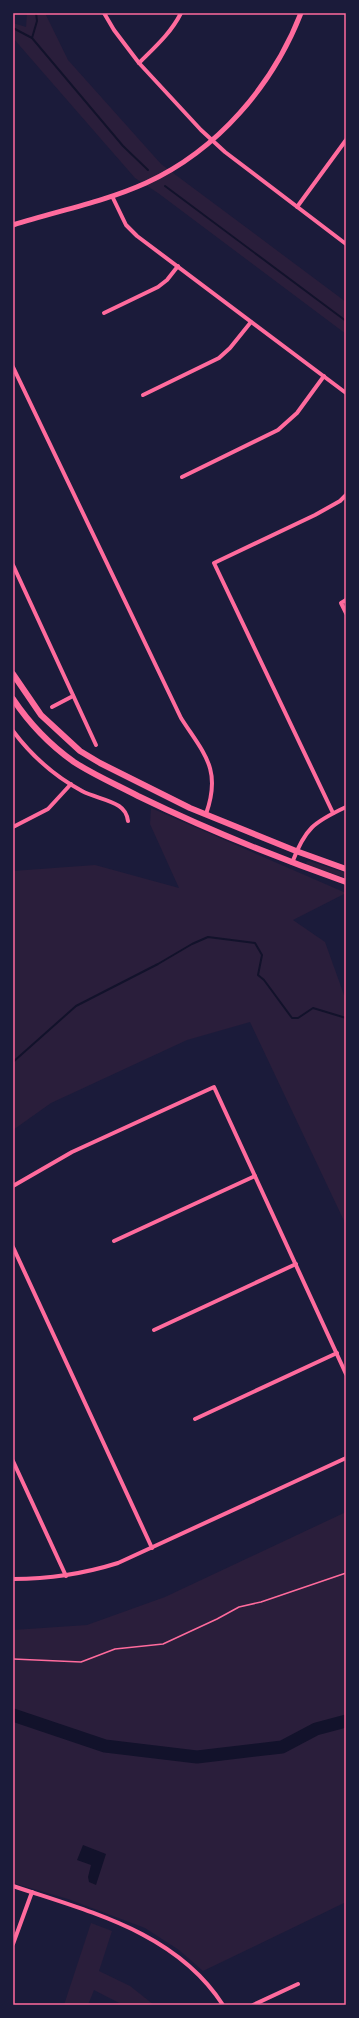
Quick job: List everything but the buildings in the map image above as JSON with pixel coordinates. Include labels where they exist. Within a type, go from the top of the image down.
[{"type":"main road","points":[[14,676],[41,715],[80,751],[100,763],[206,814],[296,851],[346,868]]},
{"type":"main road","points":[[13,699],[32,724],[52,744],[73,761],[94,774],[186,819],[292,863],[346,882]]},
{"type":"street","points":[[104,13],[114,30],[139,63],[201,130],[225,152],[346,244]]},
{"type":"street","points":[[139,63],[164,38],[174,26],[181,13]]},
{"type":"street","points":[[13,225],[112,196],[162,175],[194,154],[238,115],[264,84],[288,44],[301,13]]},
{"type":"street","points":[[296,206],[346,140]]},
{"type":"street","points":[[112,196],[118,212],[131,230],[346,393]]},
{"type":"street","points":[[104,313],[158,287],[167,280],[178,266]]},
{"type":"street","points":[[143,395],[219,358],[230,348],[251,322]]},
{"type":"street","points":[[13,367],[181,718],[202,748],[209,764],[213,781],[212,797],[206,814]]},
{"type":"street","points":[[182,477],[278,430],[296,413],[324,376]]},
{"type":"street","points":[[333,814],[214,563],[315,515],[346,495]]},
{"type":"street","points":[[13,565],[96,745]]},
{"type":"street","points":[[346,600],[341,603],[346,613]]},
{"type":"street","points":[[52,707],[73,696]]},
{"type":"street","points":[[13,731],[34,754],[71,784],[83,792],[118,805],[123,809],[128,821]]},
{"type":"street","points":[[13,827],[48,809],[71,784]]},
{"type":"street","points":[[292,863],[296,851],[312,826],[319,820],[346,807]]},
{"type":"street","points":[[13,1186],[72,1152],[214,1087],[346,1374]]},
{"type":"street","points":[[114,1241],[255,1176]]},
{"type":"street","points":[[13,1247],[152,1548]]},
{"type":"street","points":[[154,1330],[296,1264]]},
{"type":"street","points":[[194,1419],[337,1353]]},
{"type":"street","points":[[13,1579],[66,1576],[101,1568],[152,1548],[346,1458]]},
{"type":"street","points":[[13,1461],[66,1576]]},
{"type":"street","points":[[13,1886],[111,1919],[152,1938],[189,1966],[205,1982],[222,2005]]},
{"type":"street","points":[[13,1944],[32,1892]]},
{"type":"street","points":[[253,2005],[298,1984]]},
{"type":"path","points":[[13,1659],[81,1662],[115,1649],[163,1644],[217,1620],[239,1607],[267,1600],[346,1573]]},
{"type":"shaded area","points":[[27,13],[45,13],[68,60],[161,164],[346,302],[346,334],[158,193],[135,178],[13,38],[13,23],[26,27]]},
{"type":"shaded area","points":[[151,808],[346,893],[293,920],[325,942],[346,997],[346,1225],[250,1022],[187,1040],[51,1103],[13,1130],[13,871],[95,865],[179,888],[150,824]]},
{"type":"shaded area","points":[[309,861],[346,873],[346,878],[307,865],[306,862]]},
{"type":"shaded area","points":[[346,1512],[346,1902],[203,1971],[179,1950],[145,1928],[68,1899],[13,1883],[13,1630],[87,1625],[165,1597]]},
{"type":"shaded area","points":[[83,1845],[106,1854],[96,1885],[89,1882],[88,1877],[91,1865],[77,1860]]},
{"type":"shaded area","points":[[91,1923],[112,1931],[99,1971],[130,1986],[154,2005],[123,2005],[94,1990],[88,2005],[64,2005]]},
{"type":"waterway","points":[[32,38],[37,21],[36,13]]},
{"type":"waterway","points":[[13,28],[32,38],[123,146],[148,170]]},
{"type":"waterway","points":[[165,186],[346,321]]},
{"type":"waterway","points":[[13,1062],[76,1006],[158,964],[192,944],[208,937],[255,943],[262,955],[258,975],[264,980],[292,1018],[298,1018],[313,1008],[346,1018]]},
{"type":"waterway","points":[[13,1715],[105,1746],[197,1757],[282,1747],[316,1729],[346,1721]]}]
